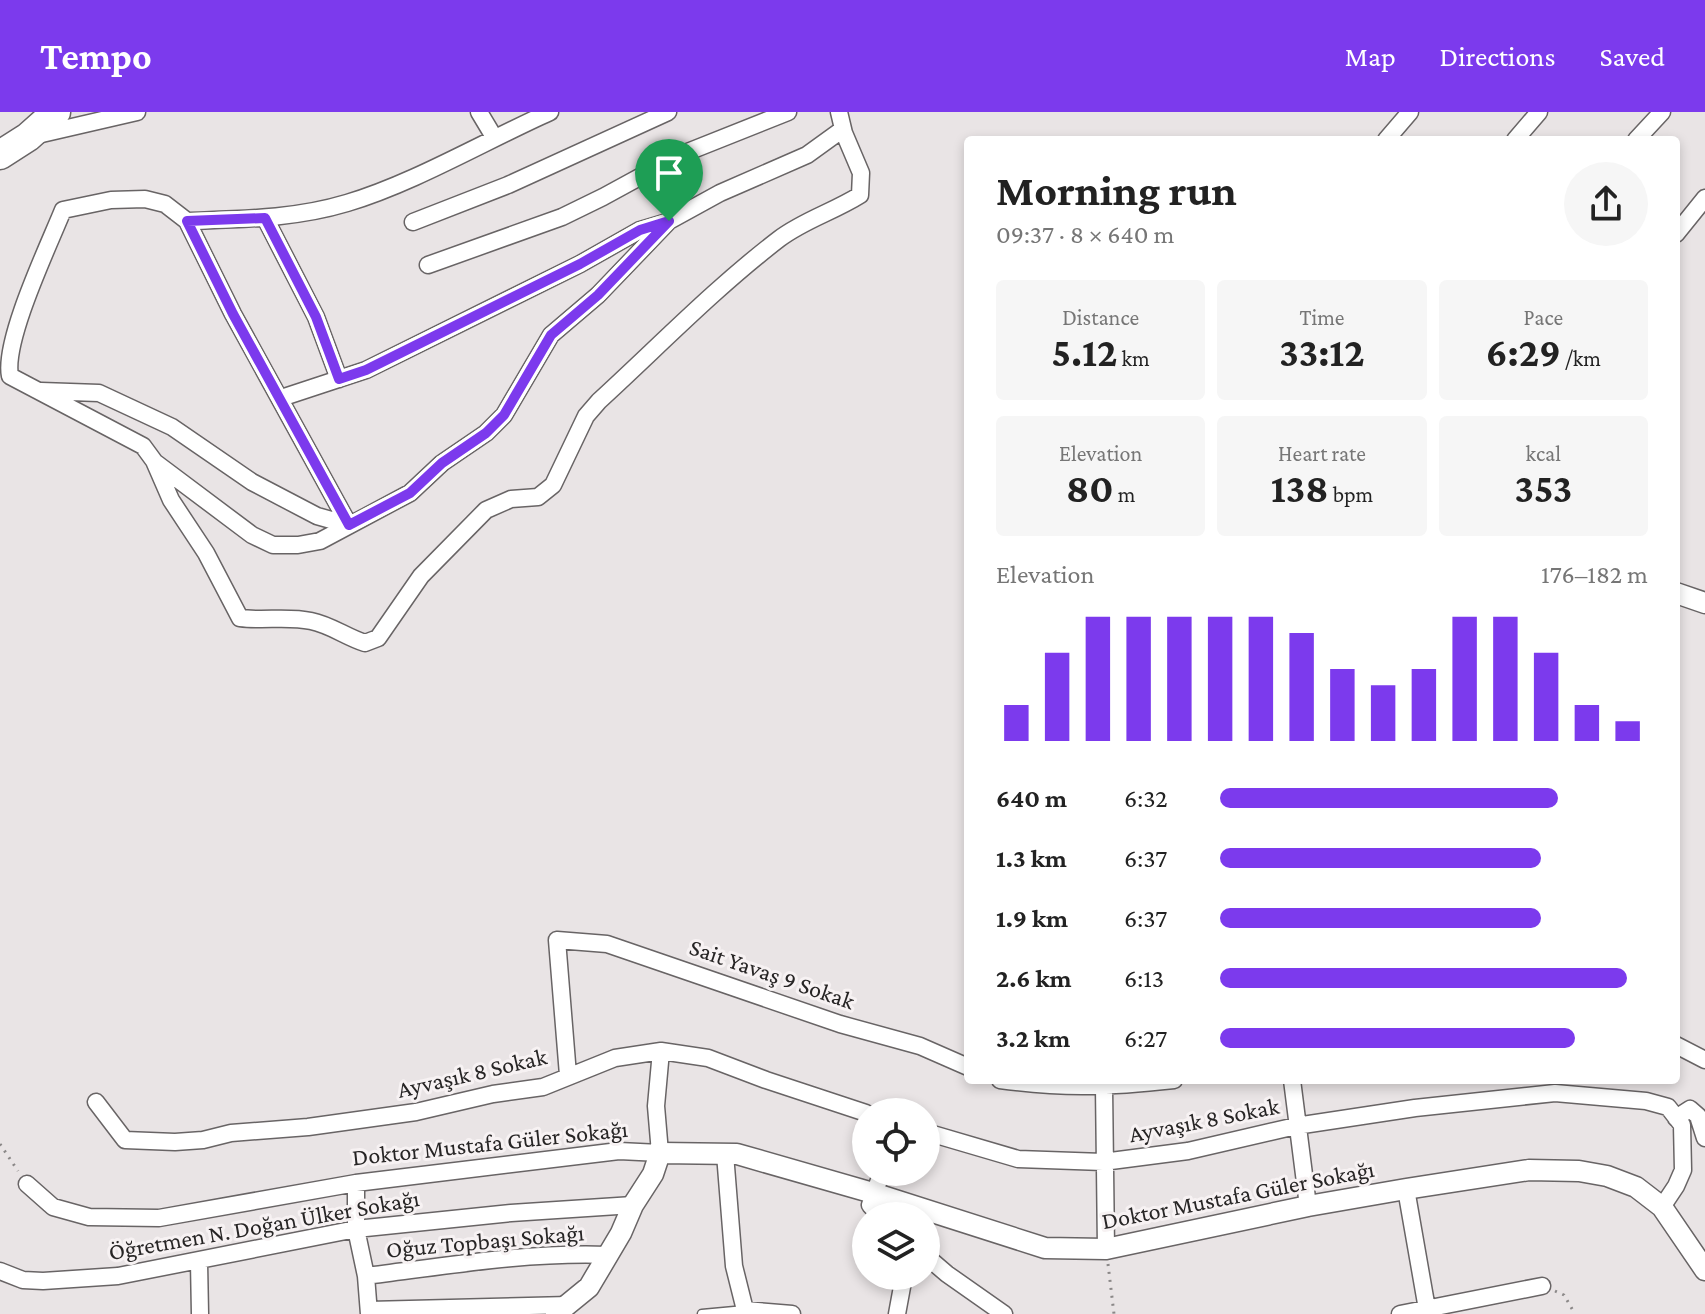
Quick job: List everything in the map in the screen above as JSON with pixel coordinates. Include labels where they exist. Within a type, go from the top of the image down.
[{"type":"highway","points":[[0,155],[28,137],[56,112]]},
{"type":"street","points":[[28,137],[137,112]]},
{"type":"street","points":[[479,112],[494,137]]},
{"type":"street","points":[[187,221],[281,218],[348,203],[424,172],[550,112]]},
{"type":"street","points":[[413,222],[508,185],[668,112]]},
{"type":"street","points":[[428,265],[562,217],[680,155],[788,112]]},
{"type":"street","points":[[349,525],[233,314],[187,221],[165,204],[145,199],[111,200],[63,210],[12,340],[8,364],[10,376],[143,446],[240,618],[309,620],[331,626],[350,639],[365,643],[378,638],[421,576],[486,510],[511,499],[538,497],[553,485],[586,416],[599,401],[779,239],[806,221],[840,208],[860,195],[861,173],[839,112]]},
{"type":"street","points":[[1389,136],[1410,112]]},
{"type":"street","points":[[1518,136],[1539,112]]},
{"type":"street","points":[[1640,136],[1662,112]]},
{"type":"street","points":[[281,398],[366,370],[552,278],[640,230],[669,221],[720,193],[807,155],[843,129]]},
{"type":"street","points":[[1680,229],[1705,198]]},
{"type":"street","points":[[265,218],[316,317],[339,379]]},
{"type":"street","points":[[154,461],[252,535],[273,545],[320,541],[410,493],[442,463],[486,433],[504,415],[551,335],[598,295],[669,221]]},
{"type":"street","points":[[37,391],[99,393],[172,427],[252,482],[317,516],[349,525]]},
{"type":"street","points":[[1680,594],[1705,603]]},
{"type":"street","name":"Sait Yavaş 9 Sokak","points":[[568,1075],[557,940],[607,944],[840,1024],[920,1046],[964,1065]]},
{"type":"street","points":[[1680,1047],[1705,1060]]},
{"type":"street","points":[[356,1183],[356,1229],[366,1276],[369,1312],[563,1310],[589,1287],[653,1174],[660,1153],[656,1106],[661,1051]]},
{"type":"street","name":"Ayvaşık 8 Sokak","points":[[96,1102],[125,1140],[203,1140],[231,1133],[308,1127],[416,1112],[493,1094],[543,1087],[615,1058],[661,1051],[708,1058],[852,1108]]},
{"type":"street","points":[[1029,1084],[1050,1087],[1134,1084]]},
{"type":"street","points":[[1292,1084],[1308,1206]]},
{"type":"street","points":[[1104,1087],[1106,1249]]},
{"type":"street","name":"Ayvaşık 8 Sokak","points":[[940,1136],[1018,1159],[1103,1162],[1188,1151],[1296,1126],[1415,1108],[1555,1093],[1646,1101],[1668,1107],[1676,1118]]},
{"type":"street","points":[[1705,1138],[1698,1116],[1690,1109],[1676,1118],[1682,1125],[1685,1146],[1683,1170],[1662,1207],[1705,1270]]},
{"type":"street","name":"Doktor Mustafa Güler Sokağı","points":[[27,1184],[53,1207],[89,1217],[159,1218],[356,1183],[619,1151],[737,1154],[1045,1248],[1106,1249],[1308,1206],[1529,1170],[1579,1171],[1607,1176],[1636,1187],[1662,1207]]},
{"type":"street","points":[[725,1154],[734,1266],[745,1312],[792,1314]]},
{"type":"street","points":[[871,1202],[876,1186]]},
{"type":"street","points":[[1406,1189],[1427,1309]]},
{"type":"street","name":"Öğretmen N. Doğan Ülker Sokağı","points":[[0,1271],[23,1280],[43,1281],[118,1276],[356,1229],[511,1213],[633,1205]]},
{"type":"street","name":"Oğuz Topbaşı Sokağı","points":[[366,1276],[465,1263],[565,1255],[608,1255]]},
{"type":"street","points":[[199,1262],[200,1314]]},
{"type":"street","points":[[940,1268],[1004,1314]]},
{"type":"street","points":[[1400,1314],[1542,1286]]},
{"type":"street","points":[[897,1314],[901,1290]]},
{"type":"lane","points":[[702,1314],[745,1312]]},
{"type":"path","points":[[0,1144],[27,1184]]},
{"type":"path","points":[[1106,1249],[1114,1314]]},
{"type":"path","points":[[1542,1286],[1564,1295],[1575,1314]]},
{"type":"route","points":[[265,218],[316,317],[339,379],[366,370],[580,264],[640,230],[669,221],[598,295],[551,335],[504,415],[486,433],[442,463],[410,493],[349,525],[233,314],[187,221],[265,218]]}]
